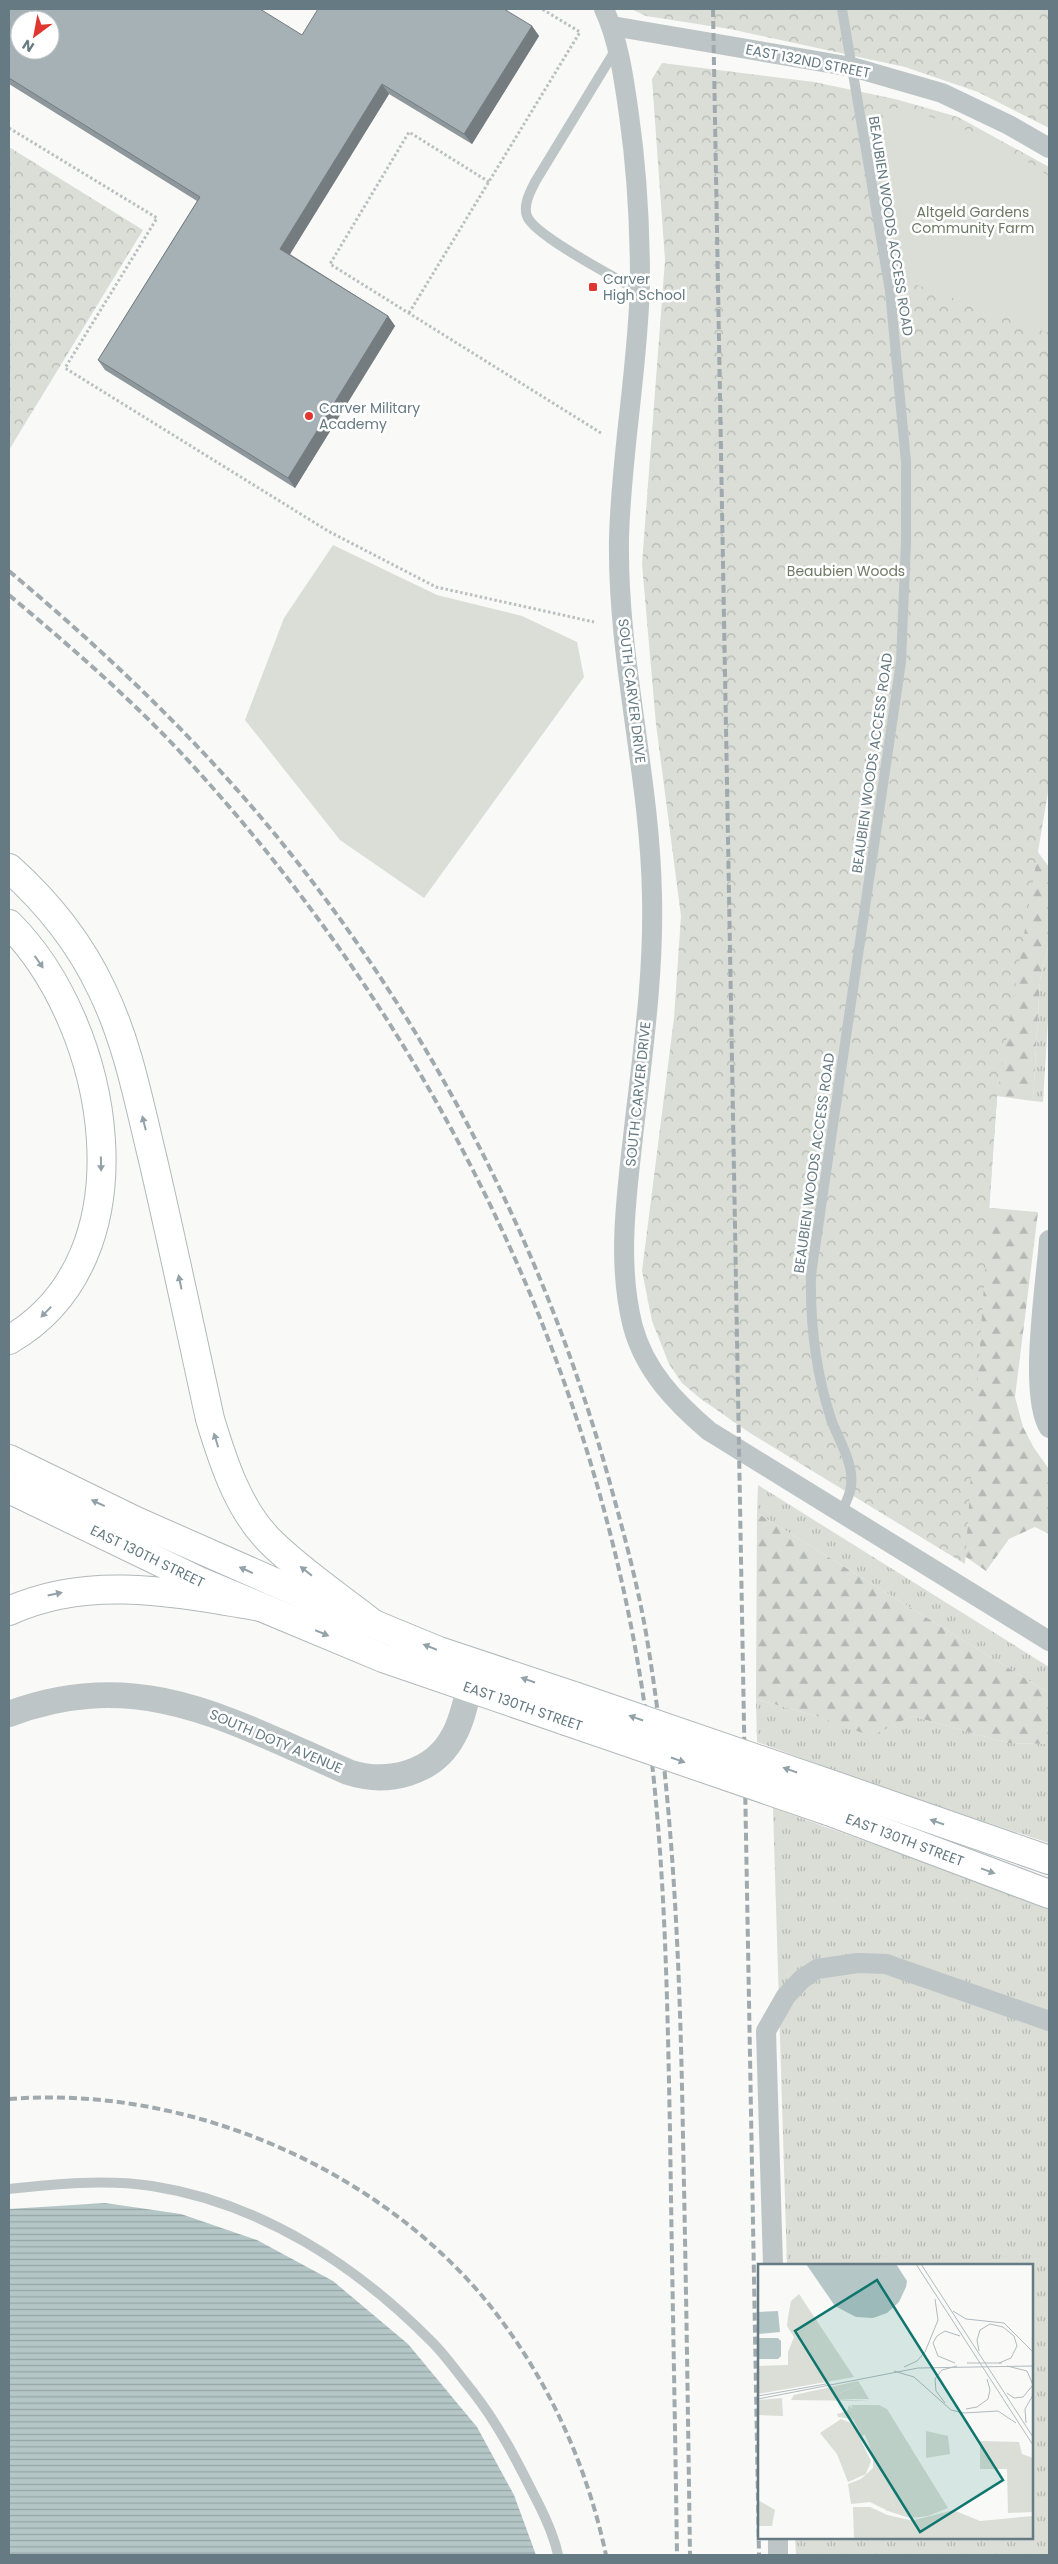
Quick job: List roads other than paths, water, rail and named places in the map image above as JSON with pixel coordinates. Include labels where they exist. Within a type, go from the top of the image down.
[{"type":"main road","points":[[9,868],[52,912],[74,940],[103,990],[116,1022],[145,1128],[210,1419],[221,1456],[238,1492],[253,1520],[272,1544],[372,1623]]},
{"type":"main road","points":[[9,924],[39,962],[58,994],[76,1032],[89,1068],[96,1100],[101,1168],[94,1228],[86,1253],[76,1274],[43,1316],[9,1340]]},
{"type":"main road","name":"EAST 130TH STREET","points":[[9,1459],[136,1521],[438,1651],[472,1674]]},
{"type":"main road","name":"EAST 130TH STREET","points":[[9,1489],[201,1582],[383,1658],[472,1674],[832,1799],[1049,1860]]},
{"type":"main road","points":[[9,1610],[47,1596],[101,1588],[172,1592],[261,1607]]},
{"type":"main road","name":"EAST 130TH STREET","points":[[832,1799],[1049,1894]]},
{"type":"street","name":"EAST 132ND STREET","points":[[608,18],[852,67],[942,93],[1008,125],[1049,148]]},
{"type":"street","name":"SOUTH CARVER DRIVE","points":[[608,18],[616,48],[634,150],[638,208],[639,291],[619,536],[620,594],[643,780],[652,896],[648,1004],[624,1235],[625,1283],[633,1327],[644,1355],[662,1384],[684,1410],[709,1431],[841,1512]]},
{"type":"street","points":[[1049,1240],[1038,1386],[1042,1418],[1049,1428]]},
{"type":"street","points":[[841,1512],[1049,1641]]},
{"type":"street","name":"SOUTH DOTY AVENUE","points":[[9,1714],[37,1704],[73,1696],[112,1694],[142,1696],[203,1711],[348,1772],[366,1778],[385,1778],[405,1774],[424,1766],[436,1758],[447,1746],[455,1734],[472,1674]]},
{"type":"street","points":[[773,2264],[766,2031],[786,1996],[802,1978],[817,1969],[858,1963],[886,1964],[1049,2020]]},
{"type":"street","points":[[778,2539],[778,2555]]},
{"type":"lane","name":"BEAUBIEN WOODS ACCESS ROAD","points":[[841,1512],[852,1492],[851,1471],[831,1418],[818,1364],[810,1312],[811,1275],[901,662],[906,542],[906,462],[890,291],[842,9]]},
{"type":"lane","points":[[616,48],[535,182],[528,198],[526,211],[528,218],[541,233],[639,291]]},
{"type":"lane","points":[[9,2189],[77,2182],[152,2186],[221,2203],[271,2223],[317,2247],[393,2304],[434,2343],[483,2405],[514,2454],[543,2512],[558,2555]]},
{"type":"railway","points":[[713,9],[758,2500]]},
{"type":"railway","points":[[9,571],[105,655],[166,714],[225,776],[312,881],[366,957],[417,1035],[463,1117],[505,1200],[543,1286],[576,1373],[622,1526],[637,1590],[656,1696],[663,1758],[674,1884],[680,2010],[690,2555]]},
{"type":"railway","points":[[9,595],[99,673],[184,756],[270,856],[349,962],[419,1073],[482,1188],[536,1308],[581,1432],[616,1558],[642,1688],[656,1799],[664,1910],[668,2021],[677,2555]]},
{"type":"railway","points":[[9,2099],[74,2098],[140,2105],[205,2120],[269,2143],[329,2172],[386,2208],[438,2250],[483,2297],[526,2356],[544,2387],[575,2452],[598,2520],[606,2555]]},
{"type":"railway","points":[[759,2539],[759,2555]]},
{"type":"place","name":"Carver High School","points":[[593,287]]},
{"type":"place","name":"Carver Military Academy","points":[[309,416]]},
{"type":"park label","name":"Altgeld Gardens Community Farm","points":[[973,220]]},
{"type":"park label","name":"Beaubien Woods","points":[[846,571]]}]
